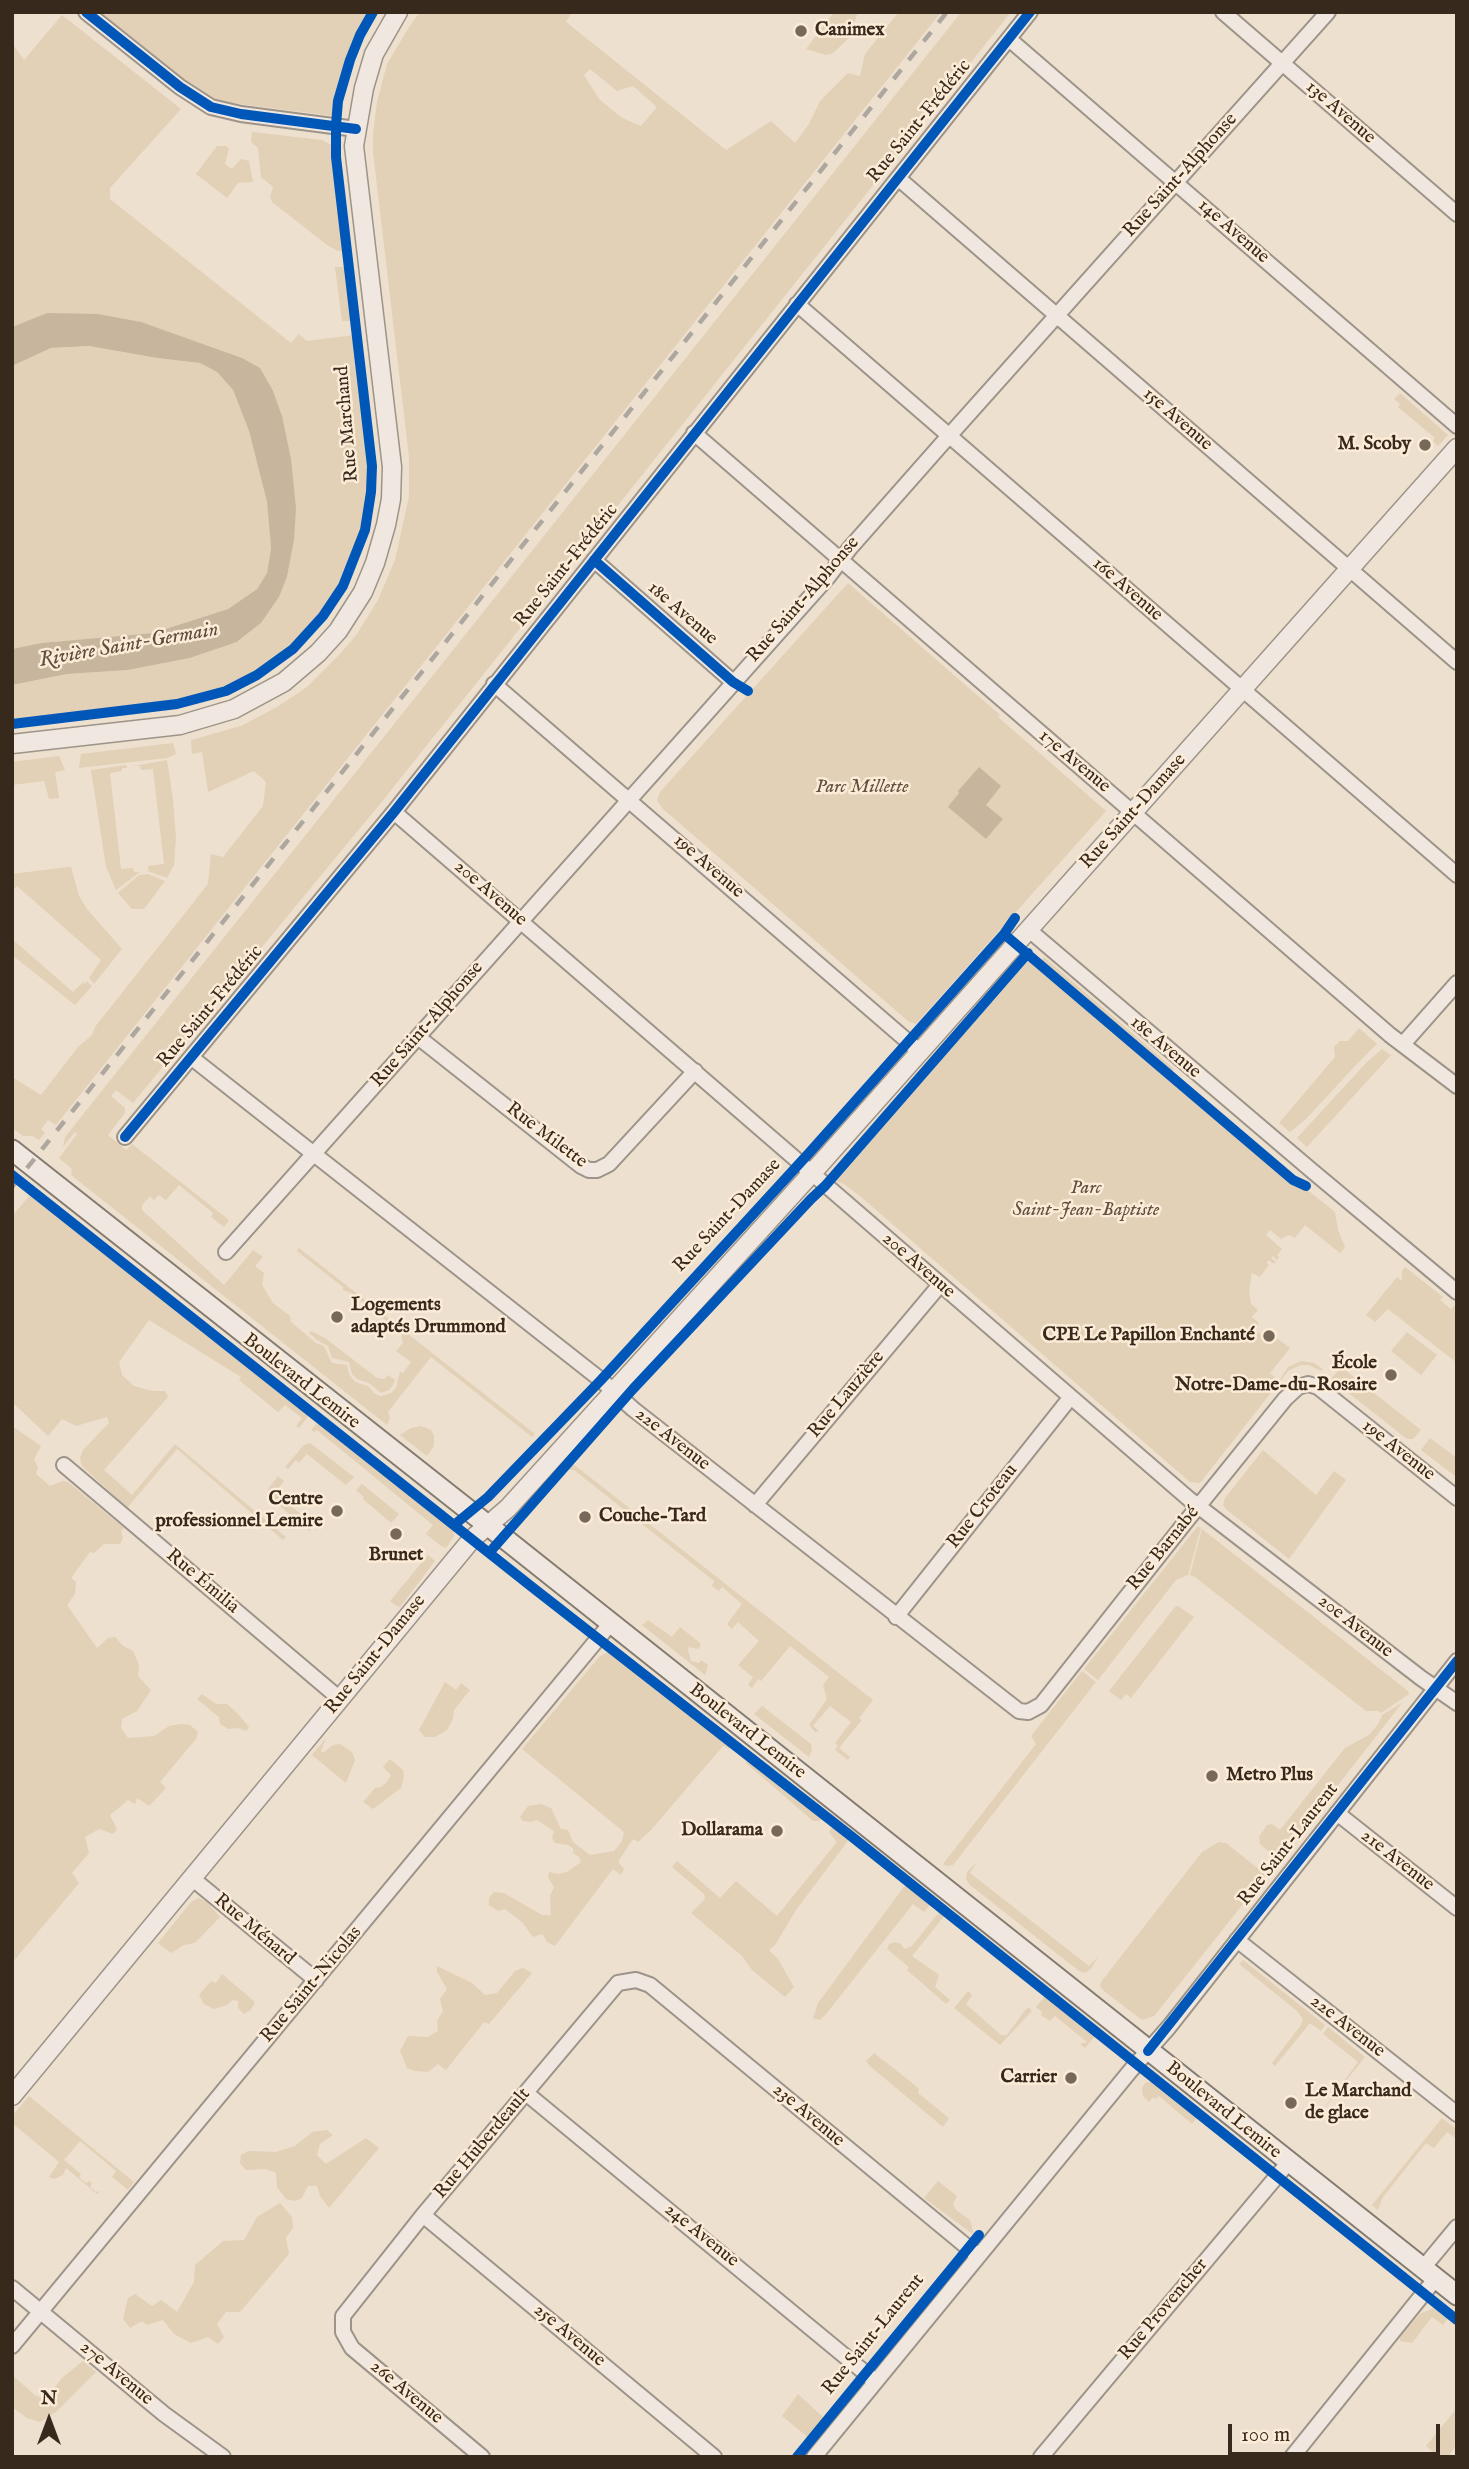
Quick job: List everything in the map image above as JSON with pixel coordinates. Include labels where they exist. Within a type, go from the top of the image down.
[{"type":"main road","name":"Boulevard Lemire","points":[[12,1150],[1457,2295]]},
{"type":"street","points":[[86,12],[211,107],[241,114],[356,129]]},
{"type":"street","name":"Rue Marchand","points":[[12,744],[180,725],[234,709],[268,692],[300,669],[338,631],[358,600],[382,543],[392,476],[385,399],[354,156],[356,129],[374,54],[398,12]]},
{"type":"street","name":"Rue Saint-Frédéric","points":[[125,1137],[394,812],[1030,12]]},
{"type":"street","name":"13e Avenue","points":[[1223,12],[1457,214]]},
{"type":"street","name":"Rue Saint-Alphonse","points":[[226,1252],[1328,12]]},
{"type":"street","name":"14e Avenue","points":[[1009,40],[1457,426]]},
{"type":"street","name":"15e Avenue","points":[[898,178],[1457,662]]},
{"type":"street","name":"16e Avenue","points":[[797,304],[1457,875]]},
{"type":"street","name":"17e Avenue","points":[[694,433],[1133,813],[1403,1044],[1457,1086]]},
{"type":"street","name":"Rue Saint-Damase","points":[[12,2096],[472,1539],[508,1508],[811,1173],[1457,448]]},
{"type":"street","name":"18e Avenue","points":[[594,560],[733,682]]},
{"type":"street","name":"19e Avenue","points":[[494,684],[920,1052]]},
{"type":"street","name":"20e Avenue","points":[[394,812],[695,1071],[939,1286],[1199,1507],[1457,1703]]},
{"type":"street","name":"18e Avenue","points":[[1029,930],[1457,1292]]},
{"type":"street","points":[[1403,1044],[1457,983]]},
{"type":"street","name":"Rue Milette","points":[[418,1037],[581,1166],[593,1171],[609,1164],[695,1071]]},
{"type":"street","name":"22e Avenue","points":[[192,1058],[601,1380],[896,1617],[1010,1706],[1026,1712]]},
{"type":"street","name":"Rue Lauzière","points":[[755,1505],[939,1286]]},
{"type":"street","name":"19e Avenue","points":[[1303,1385],[1318,1387],[1457,1498]]},
{"type":"street","name":"Rue Barnabé","points":[[1026,1712],[1041,1704],[1289,1395],[1303,1385]]},
{"type":"street","name":"Rue Croteau","points":[[896,1617],[1070,1398]]},
{"type":"street","name":"Rue Émilia","points":[[64,1465],[340,1699]]},
{"type":"street","name":"Rue Saint-Nicolas","points":[[12,2346],[611,1623]]},
{"type":"street","name":"Rue Saint-Laurent","points":[[814,2457],[1148,2051],[1457,1661]]},
{"type":"street","name":"21e Avenue","points":[[1337,1813],[1457,1908]]},
{"type":"street","name":"Rue Ménard","points":[[193,1879],[316,1980]]},
{"type":"street","name":"22e Avenue","points":[[1237,1940],[1457,2114]]},
{"type":"street","name":"Rue Huberdeault","points":[[341,2322],[351,2302],[613,1987],[623,1981],[636,1980]]},
{"type":"street","name":"23e Avenue","points":[[636,1980],[655,1989],[978,2256]]},
{"type":"street","name":"24e Avenue","points":[[526,2093],[875,2381]]},
{"type":"street","name":"Rue Provencher","points":[[1041,2457],[1289,2163]]},
{"type":"street","name":"25e Avenue","points":[[424,2215],[714,2457]]},
{"type":"street","points":[[1292,2457],[1430,2273],[1457,2227]]},
{"type":"street","name":"27e Avenue","points":[[12,2288],[164,2414],[223,2457]]},
{"type":"street","name":"26e Avenue","points":[[341,2322],[344,2336],[352,2348],[482,2457]]},
{"type":"green space","points":[[100,12],[369,12],[348,55],[333,116],[210,98]]},
{"type":"green space","points":[[420,12],[572,12],[566,22],[726,150],[771,121],[795,143],[809,124],[820,101],[848,73],[860,76],[865,54],[899,12],[941,12],[56,1125],[48,1120],[41,1129],[45,1133],[39,1140],[32,1136],[23,1136],[12,1128],[12,1077],[41,1095],[78,1047],[92,1035],[95,1027],[208,884],[211,854],[223,857],[263,806],[266,782],[254,771],[208,792],[202,752],[192,754],[191,740],[241,726],[307,687],[357,634],[378,600],[395,560],[409,496],[409,457],[373,134],[377,102],[387,64]],"holes":[[[590,69],[617,91],[633,86],[657,107],[641,126],[622,118],[599,99],[584,75]]]},
{"type":"green space","points":[[834,12],[858,12],[849,38],[833,53],[826,55],[806,49]]},
{"type":"green space","points":[[964,12],[1011,12],[380,804],[133,1103],[116,1090],[111,1096],[125,1108],[125,1113],[108,1135],[126,1150],[132,1144],[229,1220],[224,1227],[211,1217],[213,1213],[179,1185],[166,1200],[159,1195],[154,1200],[150,1196],[142,1205],[142,1210],[224,1285],[253,1250],[263,1257],[255,1266],[264,1273],[262,1285],[273,1303],[290,1316],[291,1322],[316,1343],[324,1346],[332,1363],[347,1365],[355,1382],[368,1386],[381,1396],[391,1393],[396,1388],[400,1372],[403,1373],[411,1362],[396,1351],[403,1343],[401,1332],[351,1293],[343,1290],[343,1287],[297,1251],[299,1248],[535,1434],[532,1437],[431,1357],[388,1412],[390,1418],[387,1425],[71,1175],[72,1169],[59,1158],[77,1134],[75,1132],[63,1147],[65,1137]]},
{"type":"green space","points":[[62,15],[181,109],[110,188],[110,199],[291,343],[299,334],[307,341],[354,335],[369,480],[365,513],[354,552],[339,589],[314,624],[265,667],[223,689],[188,699],[12,720],[12,685],[67,674],[128,670],[190,658],[238,642],[261,623],[279,597],[287,577],[294,540],[260,368],[47,313],[12,327],[12,43],[24,60]]},
{"type":"green space","points":[[252,132],[322,140],[332,145],[344,251],[327,245],[272,202],[270,197],[273,187],[261,177],[258,148],[251,142]]},
{"type":"green space","points":[[217,146],[226,146],[229,149],[225,164],[232,169],[241,159],[249,161],[253,182],[238,183],[227,198],[196,174]]},
{"type":"green space","points":[[335,267],[345,267],[352,321],[342,321]]},
{"type":"green space","points":[[89,346],[200,363],[217,372],[233,390],[249,431],[267,502],[271,548],[267,573],[257,589],[228,609],[153,633],[41,643],[12,649],[12,366],[51,348]]},
{"type":"green space","points":[[1400,393],[1448,435],[1438,446],[1433,441],[1435,438],[1398,407],[1400,404],[1394,399]]},
{"type":"green space","name":"Parc Millette","points":[[848,583],[1106,811],[916,1024],[908,1021],[662,808],[657,800],[660,792]]},
{"type":"green space","points":[[173,743],[176,754],[167,758],[79,768],[81,754]]},
{"type":"green space","points":[[59,756],[65,770],[55,772],[59,798],[49,799],[44,781],[12,785],[12,762]]},
{"type":"green space","points":[[167,760],[176,838],[174,865],[167,878],[148,871],[148,866],[164,864],[153,769],[141,770],[140,766],[134,766]]},
{"type":"green space","points":[[126,765],[127,768],[122,768],[122,771],[110,773],[121,869],[133,868],[134,872],[140,872],[116,890],[106,867],[91,770]]},
{"type":"green space","points":[[71,867],[79,896],[87,909],[122,949],[94,984],[89,978],[101,960],[17,886],[12,890],[12,874]]},
{"type":"green space","points":[[148,874],[165,881],[144,909],[132,909],[118,893],[139,875]]},
{"type":"green space","points":[[12,939],[73,992],[83,982],[85,984],[87,981],[92,986],[75,1005],[12,955]]},
{"type":"green space","points":[[1044,957],[1174,1069],[1171,1072],[1042,960]]},
{"type":"green space","name":"Parc Saint-Jean-Baptiste","points":[[1030,959],[1291,1183],[1305,1188],[1335,1212],[1345,1247],[1340,1253],[1305,1225],[1295,1238],[1289,1235],[1281,1239],[1270,1230],[1266,1235],[1282,1249],[1277,1260],[1273,1256],[1271,1258],[1276,1262],[1274,1264],[1268,1260],[1269,1265],[1260,1277],[1252,1273],[1249,1291],[1251,1304],[1258,1310],[1252,1317],[1259,1323],[1255,1330],[1263,1336],[1267,1331],[1290,1348],[1270,1373],[1279,1381],[1288,1367],[1301,1361],[1314,1363],[1323,1369],[1321,1371],[1309,1365],[1301,1365],[1288,1371],[1200,1483],[1190,1482],[860,1196],[844,1184],[833,1180]]},
{"type":"green space","points":[[1359,1028],[1377,1044],[1306,1119],[1290,1132],[1279,1123],[1335,1057],[1334,1047],[1340,1041],[1348,1041]]},
{"type":"green space","points":[[1382,1049],[1391,1055],[1307,1147],[1297,1138]]},
{"type":"green space","points":[[31,1194],[310,1414],[299,1428],[296,1426],[302,1418],[285,1405],[278,1412],[239,1380],[241,1377],[149,1320],[119,1362],[122,1375],[134,1386],[165,1391],[168,1397],[104,1470],[132,1495],[175,1444],[286,1537],[283,1540],[177,1449],[127,1508],[82,1466],[80,1458],[83,1450],[109,1423],[107,1417],[76,1426],[62,1419],[48,1436],[12,1402],[12,1216]]},
{"type":"green space","points":[[1405,1267],[1443,1297],[1440,1300],[1451,1309],[1454,1306],[1457,1308],[1457,1363],[1388,1309],[1375,1322],[1366,1315],[1397,1277],[1402,1281]]},
{"type":"green space","points":[[311,1331],[325,1338],[377,1378],[384,1379],[389,1375],[395,1379],[393,1385],[381,1393],[369,1383],[357,1379],[352,1374],[349,1362],[332,1358],[328,1346],[309,1333]]},
{"type":"green space","points":[[1407,1332],[1437,1355],[1421,1375],[1391,1351]]},
{"type":"green space","points":[[1341,1367],[1421,1430],[1413,1439],[1407,1439],[1331,1379]]},
{"type":"green space","points":[[319,1421],[453,1526],[454,1536],[446,1548],[426,1534],[433,1525],[317,1430],[311,1430]]},
{"type":"green space","points":[[12,1426],[41,1446],[34,1459],[38,1468],[36,1474],[50,1486],[68,1482],[124,1528],[121,1531],[123,1538],[120,1544],[104,1544],[94,1553],[90,1552],[71,1578],[76,1582],[75,1594],[67,1605],[97,1648],[108,1638],[115,1637],[133,1651],[139,1665],[138,1676],[151,1690],[137,1711],[122,1719],[121,1728],[128,1738],[154,1736],[169,1726],[181,1724],[190,1725],[198,1732],[196,1739],[160,1782],[166,1788],[149,1806],[137,1798],[135,1804],[128,1800],[110,1815],[117,1829],[113,1834],[99,1829],[85,1837],[89,1853],[72,1873],[79,1883],[12,1963]]},
{"type":"green space","points":[[421,1426],[431,1430],[434,1436],[434,1446],[427,1456],[400,1435],[411,1428]]},
{"type":"green space","points":[[1430,1438],[1457,1458],[1455,1476],[1421,1450]]},
{"type":"green space","points":[[310,1443],[354,1477],[346,1485],[307,1454],[299,1463],[296,1460],[288,1469],[285,1467],[304,1445]]},
{"type":"green space","points":[[1263,1450],[1316,1495],[1334,1471],[1346,1480],[1289,1559],[1223,1505],[1225,1498]]},
{"type":"green space","points":[[572,1463],[873,1700],[859,1718],[862,1720],[839,1748],[850,1757],[848,1760],[835,1750],[838,1746],[835,1743],[851,1722],[830,1706],[813,1726],[819,1731],[815,1732],[809,1725],[827,1699],[823,1685],[829,1677],[790,1646],[761,1681],[758,1679],[752,1688],[748,1685],[753,1677],[738,1665],[759,1641],[738,1622],[732,1629],[727,1624],[742,1604],[722,1587],[719,1591],[712,1586],[714,1581],[574,1470],[567,1468]]},
{"type":"green space","points":[[278,1476],[284,1481],[275,1493],[314,1525],[309,1531],[269,1497],[268,1489]]},
{"type":"green space","points":[[362,1484],[399,1514],[391,1523],[356,1490]]},
{"type":"green space","points":[[1198,1526],[1201,1528],[1188,1575],[1176,1580],[1098,1680],[1084,1669]]},
{"type":"green space","points":[[1202,1529],[1409,1694],[1381,1713],[1366,1711],[1190,1575]]},
{"type":"green space","points":[[428,1555],[435,1561],[400,1607],[397,1606],[390,1601]]},
{"type":"green space","points":[[1178,1606],[1194,1617],[1131,1698],[1126,1694],[1121,1700],[1109,1691]]},
{"type":"green space","points":[[648,1620],[672,1637],[680,1627],[701,1644],[698,1649],[689,1647],[688,1650],[691,1661],[699,1663],[701,1660],[708,1665],[705,1675],[642,1625]]},
{"type":"green space","points":[[610,1651],[733,1746],[730,1749],[723,1746],[651,1830],[638,1842],[633,1839],[618,1862],[624,1869],[621,1875],[613,1869],[555,1946],[547,1942],[542,1934],[533,1937],[522,1922],[505,1909],[498,1911],[489,1905],[489,1898],[494,1892],[504,1893],[542,1915],[551,1915],[550,1896],[554,1887],[548,1877],[549,1872],[567,1872],[581,1862],[573,1853],[573,1848],[555,1843],[552,1838],[554,1831],[537,1820],[523,1821],[520,1817],[528,1806],[541,1804],[551,1808],[561,1829],[568,1830],[573,1842],[590,1855],[614,1851],[622,1841],[624,1832],[522,1749],[600,1656]]},
{"type":"green space","points":[[1082,1671],[1096,1682],[953,1865],[943,1864],[1036,1744],[1031,1736]]},
{"type":"green space","points":[[445,1682],[456,1690],[461,1683],[470,1690],[454,1710],[447,1730],[435,1737],[425,1737],[419,1730]]},
{"type":"green space","points":[[202,1694],[216,1704],[227,1704],[249,1727],[246,1731],[228,1729],[220,1724],[219,1717],[197,1699]]},
{"type":"green space","points":[[1402,1703],[1285,1853],[1283,1851],[1288,1844],[1284,1841],[1277,1850],[1282,1855],[1279,1860],[1260,1844],[1259,1837],[1267,1825],[1272,1824],[1280,1830],[1345,1748],[1369,1735],[1382,1715]]},
{"type":"green space","points":[[762,1706],[811,1744],[809,1757],[754,1714]]},
{"type":"green space","points":[[326,1738],[321,1751],[323,1753],[333,1745],[340,1744],[352,1752],[355,1760],[346,1783],[312,1755]]},
{"type":"green space","points":[[747,1758],[822,1818],[813,1821],[746,1763]]},
{"type":"green space","points":[[390,1759],[403,1770],[401,1788],[373,1809],[363,1802],[375,1788],[387,1782],[391,1775],[383,1767]]},
{"type":"green space","points":[[833,1826],[848,1839],[847,1842],[769,1950],[778,1959],[794,1987],[785,1997],[691,1913],[705,1899],[704,1894],[672,1867],[677,1861],[720,1898],[736,1881],[777,1916],[837,1842],[829,1832]]},
{"type":"green space","points":[[1219,1842],[1226,1843],[1266,1875],[1154,2016],[1142,2020],[1104,1991],[1100,1986],[1101,1982],[1202,1852]]},
{"type":"green space","points":[[977,1862],[970,1873],[1089,1966],[1098,1957],[1091,1969],[1085,1973],[1079,1971],[970,1885],[966,1879],[967,1872]]},
{"type":"green space","points":[[906,1884],[931,1904],[924,1912],[913,1904],[826,2014],[820,2020],[813,2018],[818,2003]]},
{"type":"green space","points":[[199,1898],[208,1903],[220,1917],[195,1943],[184,1945],[171,1953],[158,1943],[191,1902]]},
{"type":"green space","points":[[940,1911],[945,1915],[912,1956],[939,1975],[935,1987],[950,2000],[946,2004],[887,1949],[889,1944],[895,1942],[901,1944],[904,1949],[912,1946]]},
{"type":"green space","points":[[1243,1960],[1325,2025],[1321,2031],[1310,2023],[1275,2066],[1272,2063],[1303,2019],[1297,2011],[1239,1964]]},
{"type":"green space","points":[[437,1966],[472,1983],[485,1995],[497,1993],[515,1971],[523,1968],[532,1973],[489,2024],[484,2022],[446,2070],[438,2064],[428,2072],[415,2071],[407,2068],[400,2051],[408,2036],[428,2037],[438,2031],[437,2021],[443,2011],[440,1999],[447,1989],[437,1972]]},
{"type":"green space","points":[[222,1974],[255,2002],[251,2010],[244,2014],[238,2008],[238,2001],[233,2000],[214,2009],[204,2004],[199,1995],[211,1981],[216,1983]]},
{"type":"green space","points":[[968,1991],[972,1995],[966,2004],[1001,2035],[1007,2035],[1026,2009],[1032,2011],[1000,2045],[954,2008]]},
{"type":"green space","points":[[1046,1995],[1096,2035],[1085,2048],[1080,2044],[1087,2042],[1055,2016],[1050,2021],[1041,2015],[1042,2012],[1036,2007]]},
{"type":"green space","points":[[1328,2027],[1365,2057],[1319,2115],[1358,2062],[1323,2034]]},
{"type":"green space","points":[[874,2053],[911,2082],[919,2089],[918,2093],[949,2118],[943,2127],[871,2067],[866,2061]]},
{"type":"green space","points":[[1154,2081],[1198,2116],[1192,2124],[1159,2096],[1155,2099],[1153,2097],[1149,2102],[1143,2096],[1142,2088],[1145,2083]]},
{"type":"green space","points":[[29,2096],[134,2182],[128,2190],[112,2177],[116,2171],[80,2141],[64,2160],[81,2174],[79,2177],[86,2183],[92,2183],[90,2187],[96,2192],[100,2191],[97,2194],[66,2168],[63,2175],[54,2179],[49,2177],[59,2162],[12,2123],[12,2116]]},
{"type":"green space","points":[[1442,2118],[1457,2130],[1457,2139],[1447,2132],[1434,2148],[1426,2143],[1383,2197],[1378,2210],[1372,2205]]},
{"type":"green space","points":[[327,2130],[333,2135],[320,2144],[317,2155],[326,2164],[366,2138],[379,2148],[329,2208],[320,2196],[317,2186],[308,2186],[302,2198],[295,2201],[286,2199],[277,2187],[276,2173],[266,2169],[246,2170],[240,2163],[241,2155],[248,2151],[276,2152],[295,2146],[312,2132]]},
{"type":"green space","points":[[938,2181],[957,2196],[953,2204],[956,2210],[970,2220],[974,2235],[924,2198]]},
{"type":"green space","points":[[280,2203],[292,2217],[293,2228],[286,2238],[289,2254],[240,2312],[226,2312],[217,2324],[224,2337],[218,2344],[208,2337],[191,2343],[174,2334],[163,2320],[147,2325],[142,2321],[130,2328],[123,2319],[128,2298],[135,2294],[152,2306],[161,2300],[177,2312],[194,2282],[195,2265],[223,2241],[244,2240],[257,2217]]},
{"type":"green space","points":[[1436,2307],[1449,2317],[1443,2325],[1432,2317],[1412,2343],[1400,2341],[1400,2337],[1420,2314]]},
{"type":"green space","points":[[83,2361],[96,2372],[56,2412],[40,2422],[27,2418],[12,2407],[12,2375],[36,2396],[46,2398],[63,2377]]},
{"type":"green space","points":[[798,2394],[825,2419],[809,2438],[782,2416]]},
{"type":"green space","points":[[1457,2408],[1457,2444],[1448,2457],[1439,2457],[1426,2446]]},
{"type":"water","name":"Rivière Saint-Germain","points":[[47,313],[98,314],[141,322],[242,358],[260,368],[273,391],[282,416],[291,459],[296,508],[294,540],[287,577],[279,597],[261,623],[237,642],[190,658],[128,670],[67,674],[12,685],[12,649],[41,643],[153,633],[228,609],[257,589],[267,573],[271,548],[267,502],[249,431],[233,390],[217,372],[200,363],[89,346],[51,348],[12,366],[12,327]]},
{"type":"water","points":[[979,767],[1001,786],[986,805],[1003,819],[986,839],[948,807]]},
{"type":"railway","points":[[12,1187],[947,12]]},
{"type":"cycle path","points":[[86,12],[180,87],[211,107],[241,114],[356,129]]},
{"type":"cycle path","points":[[12,724],[177,704],[226,691],[257,675],[293,649],[323,616],[343,586],[365,530],[372,466],[336,157],[336,125],[338,101],[350,60],[373,12]]},
{"type":"cycle path","points":[[125,1137],[394,812],[1030,12]]},
{"type":"cycle path","points":[[594,560],[733,682],[748,691]]},
{"type":"cycle path","points":[[454,1525],[488,1497],[601,1380],[810,1152],[1004,934],[1015,918]]},
{"type":"cycle path","points":[[1004,934],[1293,1180],[1306,1186]]},
{"type":"cycle path","points":[[489,1553],[633,1389],[825,1186],[1028,953]]},
{"type":"cycle path","points":[[12,1175],[851,1836],[1457,2320]]},
{"type":"cycle path","points":[[1148,2051],[1457,1661]]},
{"type":"cycle path","points":[[797,2457],[979,2235]]},
{"type":"place","name":"Canimex","points":[[801,31]]},
{"type":"place","name":"M. Scoby","points":[[1425,445]]},
{"type":"place","name":"Logements adaptés Drummond","points":[[337,1317]]},
{"type":"place","name":"CPE Le Papillon Enchanté","points":[[1269,1336]]},
{"type":"place","name":"École Notre-Dame-du-Rosaire","points":[[1391,1375]]},
{"type":"place","name":"Centre professionnel Lemire","points":[[337,1511]]},
{"type":"place","name":"Couche-Tard","points":[[585,1517]]},
{"type":"place","name":"Brunet","points":[[396,1534]]},
{"type":"place","name":"Metro Plus","points":[[1212,1776]]},
{"type":"place","name":"Dollarama","points":[[777,1831]]},
{"type":"place","name":"Carrier","points":[[1071,2078]]},
{"type":"place","name":"Le Marchand de glace","points":[[1291,2103]]}]
